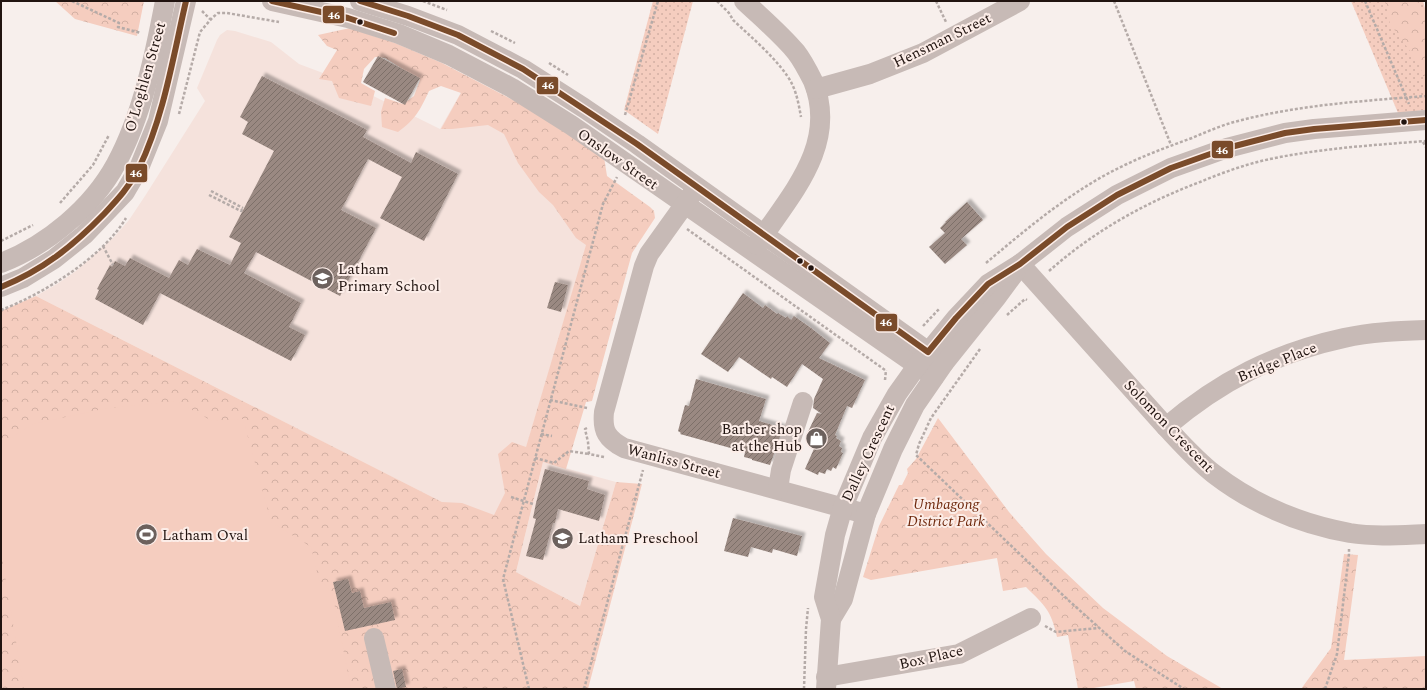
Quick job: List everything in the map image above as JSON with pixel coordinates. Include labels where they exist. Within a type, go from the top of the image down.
[{"type":"street","name":"O'Loghlen Street","points":[[1,263],[13,259],[40,243],[67,224],[94,197],[116,165],[139,111],[158,36],[165,1]]},
{"type":"street","name":"Onslow Street","points":[[272,1],[348,18],[399,34],[449,55],[512,88],[571,125],[617,172],[679,212],[835,297]]},
{"type":"street","name":"Onslow Street","points":[[360,1],[408,16],[458,35],[523,70],[584,108],[763,235],[835,297],[931,364]]},
{"type":"street","points":[[744,1],[797,53],[808,70],[820,104],[818,138],[813,156],[801,180],[752,251]]},
{"type":"street","name":"Hensman Street","points":[[816,90],[870,74],[923,53],[1020,1]]},
{"type":"street","name":"O'Loghlen Street","points":[[1,287],[23,278],[54,259],[84,235],[125,192],[139,168],[158,122],[194,6]]},
{"type":"street","points":[[449,55],[458,35]]},
{"type":"street","name":"Dalley Crescent","points":[[826,683],[831,618],[824,597],[835,535],[843,507],[872,438],[897,394],[931,364],[996,298],[1020,264],[1067,227],[1117,195],[1179,165],[1227,148],[1285,133],[1314,129],[1421,120]]},
{"type":"street","name":"Wanliss Street","points":[[697,187],[649,254],[644,266],[604,412],[604,428],[610,439],[624,448],[866,514]]},
{"type":"street","name":"Solomon Crescent","points":[[1020,264],[1166,427],[1214,474],[1260,503],[1300,520],[1351,533],[1392,536],[1426,534]]},
{"type":"street","name":"Bridge Place","points":[[1166,427],[1211,392],[1235,377],[1260,365],[1303,348],[1346,338],[1398,331],[1426,330]]},
{"type":"street","name":"Dalley Crescent","points":[[831,618],[843,599],[866,514],[893,449],[915,405],[931,364]]},
{"type":"street","points":[[778,489],[781,470],[802,402]]},
{"type":"street","name":"Box Place","points":[[826,683],[959,654],[1031,618]]},
{"type":"street","points":[[374,638],[386,689]]},
{"type":"path","points":[[72,1],[119,23],[118,27],[140,33],[138,40]]},
{"type":"path","points":[[625,115],[658,1]]},
{"type":"path","points":[[717,1],[729,13],[733,20],[778,64],[792,83],[798,100],[801,121]]},
{"type":"path","points":[[936,1],[954,36]]},
{"type":"path","points":[[1114,1],[1179,165]]},
{"type":"path","points":[[1365,1],[1421,120],[1426,147]]},
{"type":"path","points":[[194,6],[210,19]]},
{"type":"path","points":[[180,110],[200,32],[210,19],[218,14],[226,13],[286,24]]},
{"type":"path","points":[[56,207],[68,196],[93,165],[112,128]]},
{"type":"path","points":[[1048,272],[1108,226],[1145,205],[1173,192],[1227,171],[1274,158],[1322,150],[1424,141]]},
{"type":"path","points":[[617,172],[622,183]]},
{"type":"path","points":[[529,689],[503,579],[603,204],[617,172]]},
{"type":"path","points":[[209,195],[241,211],[243,208],[211,191]]},
{"type":"path","points":[[679,212],[885,370],[884,386]]},
{"type":"path","points":[[1,241],[35,224]]},
{"type":"path","points":[[113,265],[103,246],[119,229]]},
{"type":"path","points":[[1002,320],[1025,299],[1031,302]]},
{"type":"path","points":[[924,325],[942,305]]},
{"type":"path","points":[[984,344],[931,418],[919,444],[916,456],[1125,652],[1184,689]]},
{"type":"path","points":[[550,400],[604,412]]},
{"type":"path","points":[[541,434],[552,436]]},
{"type":"path","points":[[535,458],[554,463],[569,451],[589,454]]},
{"type":"path","points":[[584,689],[644,466],[649,455]]},
{"type":"path","points":[[511,497],[533,504]]},
{"type":"path","points":[[1325,689],[1337,654],[1350,554],[1348,541],[1351,533]]},
{"type":"path","points":[[1031,618],[1056,632],[1099,628]]},
{"type":"shaded area","name":"Latham Primary School","points":[[227,30],[271,42],[299,64],[339,79],[440,129],[464,87],[607,176],[501,532],[36,296],[76,271],[114,237],[129,220],[205,101],[197,88],[217,40],[220,35]]},
{"type":"shaded area","name":"Latham Preschool","points":[[543,462],[616,482],[580,606],[516,572]]},
{"type":"green space","points":[[55,1],[144,1],[137,36],[75,19]]},
{"type":"green space","points":[[653,1],[693,1],[658,134],[624,110]]},
{"type":"green space","points":[[1351,1],[1423,1],[1426,12],[1426,110],[1398,113]]},
{"type":"green space","points":[[1385,1],[1417,1],[1426,19],[1426,85],[1419,63],[1390,24]]},
{"type":"green space","points":[[350,28],[395,43],[442,63],[538,113],[604,157],[607,176],[654,211],[655,218],[632,253],[592,401],[586,402],[566,469],[543,462],[516,572],[580,606],[616,482],[642,484],[588,689],[1,689],[1,311],[36,296],[442,502],[462,503],[494,515],[505,493],[498,454],[512,442],[526,447],[586,245],[576,238],[553,205],[539,192],[518,163],[504,134],[488,125],[441,129],[461,93],[441,86],[429,91],[417,114],[398,132],[382,127],[381,112],[385,98],[403,104],[414,96],[420,80],[385,58],[375,57],[364,69],[361,83],[375,91],[371,106],[339,98],[332,81],[319,79],[337,50],[327,46],[318,35]]},
{"type":"green space","name":"Latham Oval","points":[[176,401],[212,421],[243,419],[271,522],[311,547],[319,580],[332,592],[351,689],[24,689],[1,552],[1,444],[33,424],[103,409]]},
{"type":"green space","name":"Umbagong District Park","points":[[938,418],[1009,512],[1046,554],[1103,608],[1167,656],[1223,689],[1136,689],[1134,681],[1088,689],[1078,689],[1068,635],[1057,637],[1050,614],[1026,587],[1003,591],[997,558],[871,580],[863,577],[879,526],[899,485],[902,485],[908,473],[907,469],[916,459]]},
{"type":"green space","points":[[1344,554],[1358,555],[1344,660],[1426,656],[1426,689],[1301,689],[1331,648]]},
{"type":"building","points":[[378,56],[420,78],[405,105],[363,82]]},
{"type":"building","points":[[262,76],[367,130],[363,137],[411,163],[416,152],[458,174],[424,241],[380,218],[402,177],[368,159],[341,210],[376,228],[340,296],[256,252],[244,273],[301,303],[289,327],[305,335],[291,361],[160,293],[143,325],[95,299],[99,290],[97,289],[110,265],[112,267],[115,261],[125,266],[130,258],[169,278],[179,260],[188,265],[197,249],[230,265],[241,243],[229,237],[274,151],[242,134],[248,122],[240,117]]},
{"type":"building","points":[[967,202],[983,220],[961,239],[967,245],[945,264],[929,247],[945,233],[940,228],[945,222]]},
{"type":"building","points":[[555,282],[568,285],[561,312],[547,308]]},
{"type":"building","points":[[743,293],[763,308],[765,305],[777,314],[778,313],[786,318],[787,316],[791,320],[794,316],[811,328],[830,343],[819,358],[865,380],[852,408],[847,406],[835,435],[837,436],[836,438],[841,441],[839,446],[842,448],[841,452],[843,453],[836,469],[833,467],[831,471],[827,469],[825,474],[819,472],[818,475],[805,469],[817,442],[806,436],[817,413],[822,414],[813,408],[814,399],[823,379],[802,364],[787,387],[772,377],[771,379],[739,357],[728,372],[701,354]]},
{"type":"building","points":[[696,379],[766,399],[759,421],[783,428],[770,465],[744,457],[745,452],[680,434],[681,433],[678,431],[685,405],[689,406]]},
{"type":"building","points":[[545,469],[589,481],[587,489],[605,495],[599,521],[558,509],[543,560],[526,556],[536,519],[533,518]]},
{"type":"building","points":[[733,518],[802,536],[797,556],[773,549],[772,553],[751,547],[748,557],[724,551]]},
{"type":"building","points":[[348,579],[352,593],[360,591],[364,608],[391,602],[395,620],[345,631],[333,582]]},
{"type":"building","points":[[402,669],[406,687],[397,689],[393,671]]},
{"type":"transit line","name":"46","points":[[1,287],[44,265],[69,247],[104,214],[132,181],[148,148],[155,128],[172,65],[186,1]]},
{"type":"transit line","name":"46","points":[[272,1],[348,18],[394,33]]},
{"type":"transit line","name":"46","points":[[360,1],[408,16],[458,35],[523,69],[637,144],[928,352],[956,318],[988,284],[1020,264],[1067,227],[1117,195],[1171,168],[1227,148],[1285,133],[1314,129],[1426,120]]},
{"type":"place","name":"Latham Primary School","points":[[322,278]]},
{"type":"place","name":"Barber shop at the Hub","points":[[817,438]]},
{"type":"place","name":"Latham Oval","points":[[146,535]]},
{"type":"place","name":"Latham Preschool","points":[[562,538]]}]
